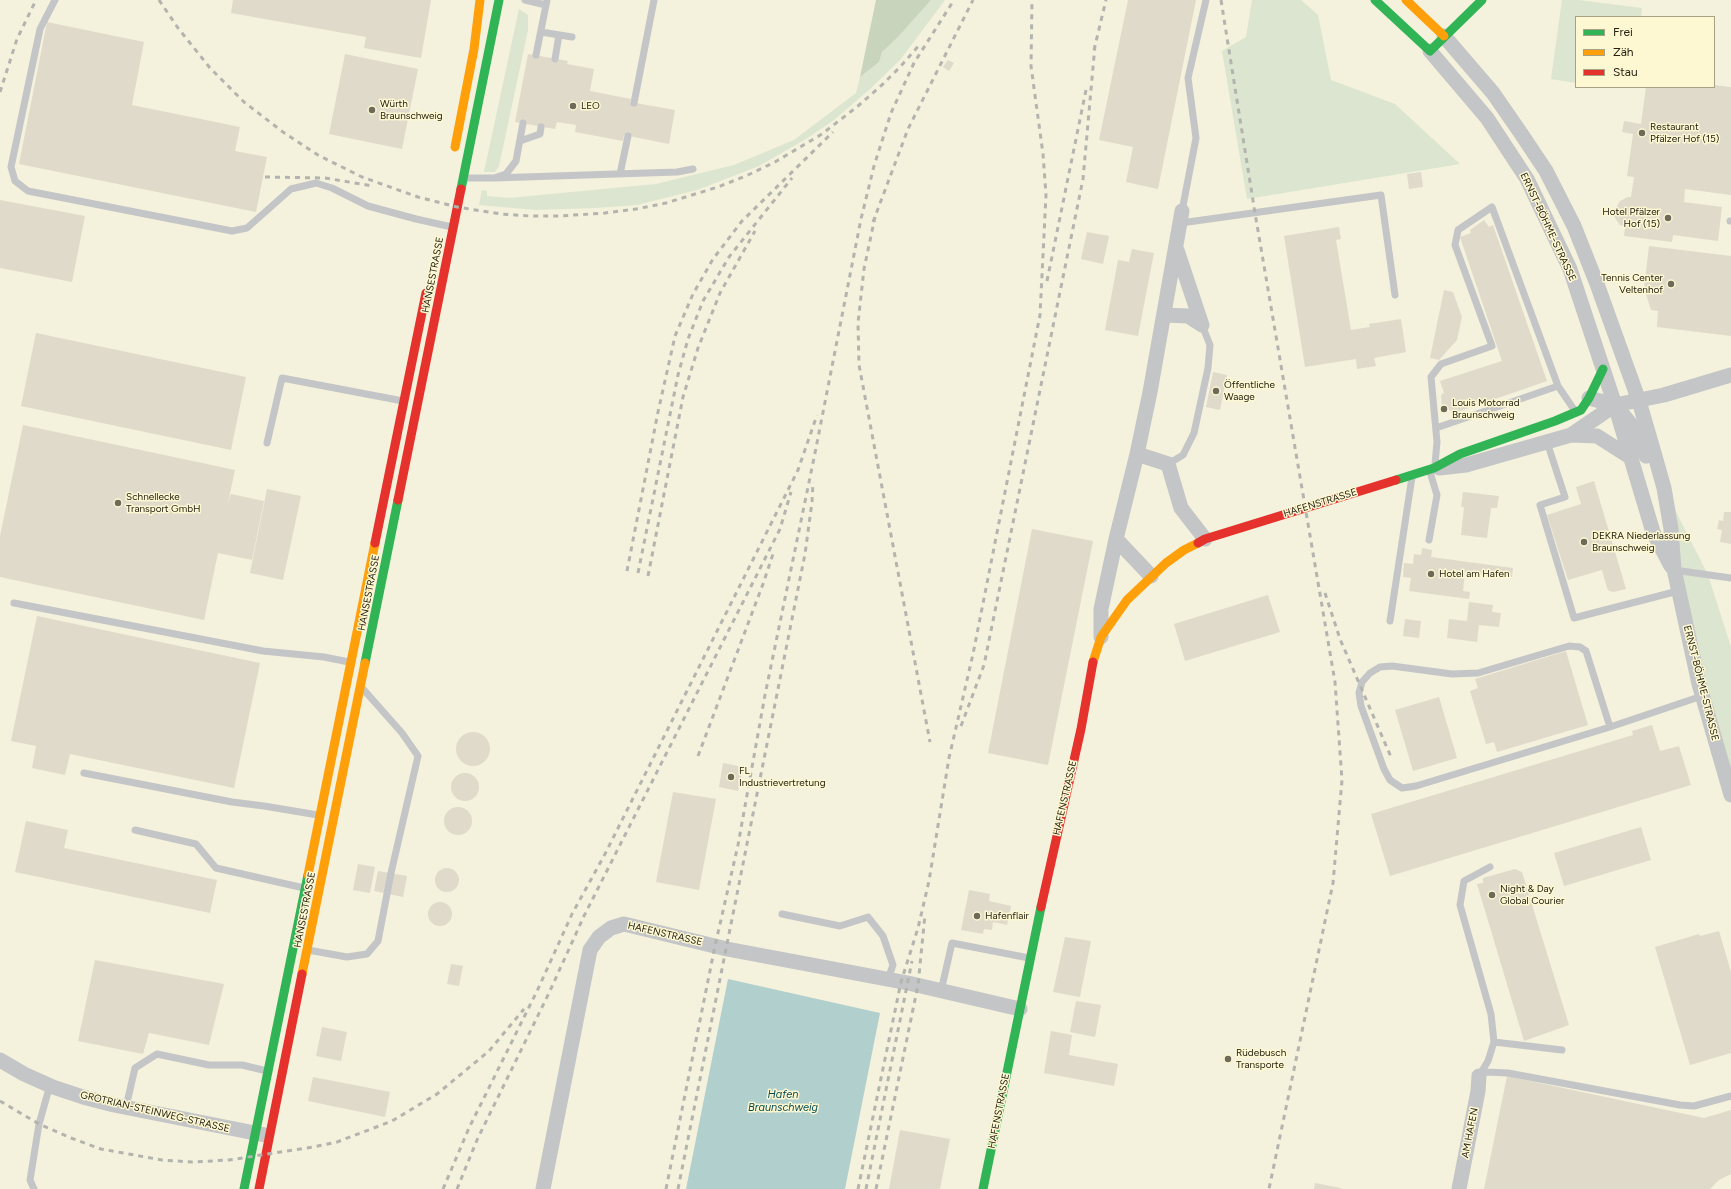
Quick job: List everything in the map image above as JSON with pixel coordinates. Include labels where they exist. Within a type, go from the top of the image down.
[{"type":"main road","points":[[453,158],[474,49],[480,0]]},
{"type":"main road","name":"HANSESTRASSE","points":[[244,1189],[282,1075],[419,404],[499,0]]},
{"type":"main road","name":"ERNST-BÖHME-STRASSE","points":[[1375,0],[1430,51]]},
{"type":"main road","name":"ERNST-BÖHME-STRASSE","points":[[1406,0],[1444,36]]},
{"type":"main road","points":[[1430,51],[1482,0]]},
{"type":"main road","name":"HANSESTRASSE","points":[[259,1189],[268,1072],[427,285]]},
{"type":"main road","name":"HAFENSTRASSE","points":[[983,1189],[1030,958],[1081,728],[1090,670],[1101,637],[1127,600],[1151,576],[1184,550],[1205,539],[1432,469],[1460,454],[1519,434],[1581,410],[1589,398],[1603,369]]},
{"type":"street","name":"ERNST-BÖHME-STRASSE","points":[[1444,36],[1493,93],[1546,171],[1574,226],[1597,284],[1639,401],[1664,488],[1671,529],[1674,570]]},
{"type":"street","name":"ERNST-BÖHME-STRASSE","points":[[1430,51],[1487,118],[1527,179],[1570,269],[1615,405],[1653,532],[1674,570]]},
{"type":"street","name":"HAFENSTRASSE","points":[[1101,637],[1101,609],[1116,539],[1137,454],[1165,315],[1181,217]]},
{"type":"street","name":"HAFENSTRASSE","points":[[1176,248],[1202,325]]},
{"type":"street","points":[[1165,315],[1188,316],[1202,325]]},
{"type":"street","points":[[1589,398],[1615,405],[1639,401],[1731,375]]},
{"type":"street","name":"HAFENSTRASSE","points":[[1432,469],[1466,465],[1571,435],[1615,405]]},
{"type":"street","name":"ERNST-BÖHME-STRASSE","points":[[1615,405],[1634,428],[1640,440],[1663,521],[1702,696],[1731,795]]},
{"type":"street","name":"HAFENSTRASSE","points":[[1571,435],[1597,436],[1630,457]]},
{"type":"street","points":[[1137,454],[1168,464],[1181,508],[1205,539]]},
{"type":"street","points":[[1116,539],[1151,576]]},
{"type":"street","name":"HAFENSTRASSE","points":[[543,1189],[590,950],[599,937],[611,928],[624,924],[727,949],[888,979],[1020,1009]]},
{"type":"street","name":"GROTRIAN-STEINWEG-STRASSE","points":[[0,1060],[24,1074],[83,1097],[263,1135]]},
{"type":"street","name":"AM HAFEN","points":[[1459,1189],[1478,1091],[1479,1076]]},
{"type":"lane","points":[[55,0],[40,29],[10,167],[15,181],[28,191],[232,231],[247,228],[291,189],[316,183],[332,188],[368,206],[453,227]]},
{"type":"lane","points":[[525,0],[547,3],[536,56]]},
{"type":"lane","points":[[634,103],[654,0]]},
{"type":"lane","points":[[1206,0],[1188,78],[1196,138],[1181,217],[1381,195],[1395,295]]},
{"type":"lane","points":[[541,32],[572,37]]},
{"type":"lane","points":[[554,59],[559,35]]},
{"type":"lane","points":[[494,178],[506,174],[516,161],[523,124]]},
{"type":"lane","points":[[520,141],[540,134],[541,127]]},
{"type":"lane","points":[[620,174],[628,136]]},
{"type":"lane","points":[[464,177],[494,178],[620,174],[677,172],[693,169]]},
{"type":"lane","points":[[1429,540],[1437,495],[1432,469],[1437,442],[1431,377],[1441,364],[1492,346],[1455,245],[1458,230],[1492,207],[1558,386],[1576,412]]},
{"type":"lane","points":[[1168,464],[1183,455],[1194,433],[1208,368],[1210,345],[1202,325]]},
{"type":"lane","points":[[267,443],[282,378],[419,404]]},
{"type":"lane","points":[[1436,428],[1558,386]]},
{"type":"lane","points":[[1547,442],[1565,497],[1540,505],[1574,618],[1678,591]]},
{"type":"lane","points":[[1390,621],[1412,474]]},
{"type":"lane","points":[[1674,570],[1731,578]]},
{"type":"lane","points":[[14,603],[263,651],[324,658],[366,666]]},
{"type":"lane","points":[[1610,727],[1586,651],[1580,647],[1569,646],[1478,673],[1452,674],[1392,666],[1380,667],[1370,673],[1362,682],[1359,693],[1361,706],[1384,769],[1390,780],[1402,788],[1416,786],[1610,727],[1702,696]]},
{"type":"lane","points":[[308,950],[347,957],[367,954],[378,941],[391,873],[418,756],[402,733],[361,687]]},
{"type":"lane","points":[[84,773],[232,802],[293,810],[335,818]]},
{"type":"lane","points":[[135,830],[196,844],[216,868],[320,891]]},
{"type":"lane","points":[[1479,1076],[1488,1061],[1494,1042],[1491,1014],[1460,905],[1464,880],[1490,866]]},
{"type":"lane","points":[[782,914],[840,926],[868,917],[883,936],[893,965],[888,979]]},
{"type":"lane","points":[[941,991],[952,943],[1030,958]]},
{"type":"lane","points":[[1494,1042],[1562,1050]]},
{"type":"lane","points":[[126,1107],[135,1068],[157,1054],[209,1065],[242,1065],[282,1075]]},
{"type":"lane","points":[[1479,1076],[1486,1072],[1508,1073],[1680,1105],[1694,1106],[1731,1096]]},
{"type":"lane","points":[[34,1189],[30,1180],[39,1124],[50,1085]]},
{"type":"green space","points":[[876,0],[931,0],[898,37],[882,52],[879,62],[860,77]]},
{"type":"green space","points":[[931,0],[945,0],[900,60],[870,89],[834,120],[806,139],[759,166],[697,190],[637,205],[536,210],[479,205],[482,190],[487,191],[487,196],[509,198],[656,184],[734,165],[794,140],[856,93],[860,77],[879,62],[882,52],[898,37]]},
{"type":"green space","points":[[1252,0],[1301,0],[1318,15],[1331,80],[1395,104],[1460,164],[1247,199],[1222,51],[1246,37]]},
{"type":"green space","points":[[1562,0],[1578,0],[1642,8],[1641,16],[1575,16],[1575,83],[1551,79]]},
{"type":"green space","points":[[519,9],[528,15],[528,30],[499,166],[495,172],[484,172]]},
{"type":"green space","points":[[1664,488],[1708,575],[1731,647],[1731,792],[1702,696]]},
{"type":"water","name":"Hafen Braunschweig","points":[[728,979],[880,1013],[845,1189],[686,1189]]},
{"type":"building","points":[[233,0],[431,0],[421,58],[364,48],[366,37],[231,13]]},
{"type":"building","points":[[1128,0],[1196,0],[1158,189],[1126,182],[1133,147],[1099,140]]},
{"type":"building","points":[[47,22],[144,42],[132,105],[240,127],[235,151],[267,157],[256,212],[19,164]]},
{"type":"building","name":"Würth Braunschweig","points":[[345,54],[418,69],[402,149],[329,134]]},
{"type":"building","points":[[528,54],[568,61],[567,64],[594,69],[590,91],[631,99],[630,102],[675,110],[669,144],[624,135],[623,141],[575,132],[576,125],[557,122],[555,129],[515,122]]},
{"type":"building","points":[[948,60],[954,63],[949,71],[943,67]]},
{"type":"building","points":[[1715,85],[1731,87],[1731,195],[1685,189],[1684,202],[1722,207],[1718,241],[1673,235],[1672,242],[1624,236],[1625,227],[1620,225],[1614,216],[1615,210],[1620,201],[1631,197],[1634,177],[1627,176],[1633,134],[1622,132],[1624,121],[1641,124],[1646,88],[1715,88]]},
{"type":"building","points":[[1421,172],[1423,187],[1409,189],[1407,174]]},
{"type":"building","points":[[0,200],[85,216],[72,282],[0,268]]},
{"type":"building","points":[[1484,220],[1489,227],[1493,225],[1547,381],[1452,414],[1450,410],[1442,410],[1441,395],[1444,393],[1440,381],[1502,361],[1460,237],[1471,233],[1470,230]]},
{"type":"building","points":[[1339,227],[1341,239],[1336,240],[1351,330],[1370,327],[1369,324],[1401,319],[1406,352],[1374,358],[1376,366],[1357,369],[1356,359],[1305,367],[1284,236]]},
{"type":"building","points":[[1087,232],[1109,236],[1103,264],[1081,259]]},
{"type":"building","points":[[1649,246],[1731,256],[1731,336],[1657,327],[1658,311],[1651,310],[1646,294],[1647,289],[1644,289]]},
{"type":"building","points":[[1132,249],[1154,253],[1138,336],[1105,330],[1118,260],[1129,262]]},
{"type":"building","points":[[1444,290],[1453,292],[1462,317],[1457,340],[1439,360],[1430,358]]},
{"type":"building","points":[[36,333],[246,377],[231,450],[21,406]]},
{"type":"building","name":"Öffentliche Waage","points":[[1213,372],[1227,375],[1220,410],[1206,407]]},
{"type":"building","name":"Schnellecke Transport GmbH","points":[[23,425],[235,470],[228,503],[231,494],[264,501],[252,560],[218,553],[204,620],[0,577],[0,536]]},
{"type":"building","name":"DEKRA Niederlassung Braunschweig","points":[[1594,481],[1626,589],[1614,592],[1609,591],[1607,588],[1602,570],[1568,580],[1547,515],[1581,504],[1576,487]]},
{"type":"building","points":[[267,489],[301,496],[283,580],[250,573]]},
{"type":"building","points":[[1463,492],[1499,496],[1497,508],[1491,508],[1487,538],[1461,535],[1464,507],[1461,507]]},
{"type":"building","points":[[1724,512],[1731,512],[1731,544],[1720,542],[1722,530],[1717,529],[1719,520],[1723,521]]},
{"type":"building","points":[[1032,529],[1093,541],[1048,765],[988,753]]},
{"type":"building","points":[[1422,548],[1432,550],[1431,557],[1513,568],[1512,577],[1465,572],[1463,591],[1470,592],[1469,599],[1409,591],[1411,578],[1403,577],[1404,563],[1413,564],[1414,554],[1421,555]]},
{"type":"building","points":[[1268,595],[1280,632],[1185,661],[1174,624]]},
{"type":"building","points":[[1469,602],[1493,605],[1492,612],[1501,613],[1499,627],[1479,625],[1477,642],[1447,638],[1449,619],[1467,621]]},
{"type":"building","points":[[37,616],[260,663],[234,788],[70,754],[65,775],[32,768],[36,746],[11,741]]},
{"type":"building","points":[[1405,619],[1421,621],[1419,638],[1403,636]]},
{"type":"building","points":[[1566,651],[1588,725],[1497,752],[1494,742],[1486,744],[1470,691],[1478,688],[1475,679]]},
{"type":"building","points":[[1439,697],[1457,758],[1413,771],[1395,710]]},
{"type":"building","points":[[1652,725],[1660,751],[1679,746],[1691,785],[1390,876],[1371,814],[1633,735],[1632,731]]},
{"type":"building","points":[[473,732],[485,737],[490,749],[485,761],[473,766],[461,761],[456,749],[461,737]]},
{"type":"building","name":"FL Industrievertretung","points":[[723,763],[743,767],[738,791],[719,787]]},
{"type":"building","points":[[465,773],[471,774],[475,777],[478,781],[478,793],[475,797],[471,800],[465,801],[459,800],[455,797],[452,793],[451,787],[452,781],[455,777],[459,774]]},
{"type":"building","points":[[673,792],[716,799],[699,890],[656,882]]},
{"type":"building","points":[[458,807],[464,808],[468,811],[471,815],[471,827],[468,831],[464,834],[458,835],[452,834],[448,831],[445,827],[444,821],[445,815],[448,811],[452,808]]},
{"type":"building","points":[[26,821],[68,830],[64,848],[217,880],[210,913],[15,872]]},
{"type":"building","points":[[1641,827],[1651,860],[1564,886],[1554,853]]},
{"type":"building","points":[[358,864],[375,867],[370,893],[353,890]]},
{"type":"building","points":[[442,868],[452,868],[459,875],[459,885],[452,892],[442,892],[435,885],[435,875]]},
{"type":"building","points":[[1515,869],[1522,872],[1569,1025],[1524,1041],[1477,884],[1483,883],[1483,878]]},
{"type":"building","points":[[378,871],[407,876],[403,897],[374,891]]},
{"type":"building","points":[[969,890],[990,894],[989,901],[1011,906],[1007,925],[993,922],[992,930],[984,929],[983,934],[961,930]]},
{"type":"building","points":[[435,902],[445,902],[452,909],[452,919],[445,926],[435,926],[428,919],[428,909]]},
{"type":"building","points":[[1719,931],[1731,972],[1731,1053],[1690,1065],[1655,947],[1699,934],[1700,936]]},
{"type":"building","points":[[1065,937],[1091,941],[1080,997],[1053,992]]},
{"type":"building","points":[[95,960],[224,984],[209,1045],[149,1033],[143,1054],[78,1041]]},
{"type":"building","points":[[451,964],[463,966],[459,986],[447,984]]},
{"type":"building","points":[[1076,1001],[1101,1005],[1095,1037],[1070,1032]]},
{"type":"building","points":[[322,1027],[347,1032],[341,1061],[316,1056]]},
{"type":"building","points":[[1051,1031],[1072,1035],[1069,1055],[1118,1064],[1114,1086],[1044,1073]]},
{"type":"building","points":[[1507,1076],[1704,1118],[1731,1110],[1731,1174],[1719,1180],[1710,1189],[1484,1189]]},
{"type":"building","points":[[313,1077],[390,1092],[385,1117],[308,1101]]},
{"type":"building","points":[[900,1130],[950,1139],[940,1189],[889,1189]]},
{"type":"building","points":[[1315,1183],[1341,1188],[1341,1189],[1314,1189]]},
{"type":"railway","points":[[0,92],[17,39],[36,0]]},
{"type":"railway","points":[[159,0],[178,28],[210,68],[244,102],[283,132],[318,155],[362,177],[418,197],[457,207],[501,214],[530,216],[560,216],[636,209],[666,203],[718,187],[748,175],[775,162],[822,134],[883,84],[921,43]]},
{"type":"railway","points":[[666,1189],[715,946],[738,845],[765,695],[861,219],[874,166],[891,113],[914,63],[954,0]]},
{"type":"railway","points":[[873,222],[908,129],[973,0]]},
{"type":"railway","points":[[858,1189],[901,982],[918,928],[929,881],[949,758],[973,654],[1040,315],[1046,195],[1043,154],[1031,66],[1032,0]]},
{"type":"railway","points":[[1094,50],[1106,0]]},
{"type":"railway","points":[[1221,0],[1255,213],[1335,682],[1342,780],[1333,883],[1269,1189]]},
{"type":"railway","points":[[961,726],[984,665],[1083,179],[1095,45]]},
{"type":"railway","points":[[1047,281],[1087,85]]},
{"type":"railway","points":[[627,571],[658,412],[675,336],[693,294],[713,259],[742,221],[833,132]]},
{"type":"railway","points":[[265,177],[325,178],[373,186]]},
{"type":"railway","points":[[638,573],[678,375],[688,339],[703,301],[729,257],[792,178]]},
{"type":"railway","points":[[875,217],[864,269],[858,323],[859,365],[930,742]]},
{"type":"railway","points":[[648,576],[683,397],[698,348],[720,293],[755,231]]},
{"type":"railway","points":[[443,1189],[469,1128],[538,989],[572,914],[605,854],[798,470],[817,415]]},
{"type":"railway","points":[[678,1189],[805,554],[812,502],[813,482]]},
{"type":"railway","points":[[457,1189],[477,1140],[549,993],[584,916],[780,529],[791,492]]},
{"type":"railway","points":[[698,756],[773,554]]},
{"type":"railway","points":[[1325,593],[1340,639],[1391,757]]},
{"type":"railway","points":[[876,1189],[918,985],[925,915]]},
{"type":"railway","points":[[866,1189],[912,961]]},
{"type":"railway","points":[[0,1101],[39,1124],[101,1149],[162,1160],[192,1162],[229,1160],[313,1147],[337,1142],[392,1121],[437,1094],[489,1051],[524,1009]]},
{"type":"traffic: fast","points":[[461,189],[499,0]]},
{"type":"traffic: fast","points":[[1375,0],[1430,51],[1482,0]]},
{"type":"traffic: fast","points":[[1396,480],[1434,468],[1460,454],[1555,421],[1581,410],[1589,398],[1603,369]]},
{"type":"traffic: fast","points":[[365,663],[398,500]]},
{"type":"traffic: fast","points":[[244,1189],[308,875]]},
{"type":"traffic: fast","points":[[983,1189],[1041,907]]},
{"type":"traffic: slow","points":[[455,147],[474,49],[480,0]]},
{"type":"traffic: slow","points":[[1406,0],[1444,36]]},
{"type":"traffic: slow","points":[[308,875],[375,543]]},
{"type":"traffic: slow","points":[[1093,662],[1101,637],[1127,600],[1166,563],[1184,550],[1198,543]]},
{"type":"traffic: slow","points":[[302,974],[365,663]]},
{"type":"traffic: jam","points":[[398,500],[461,189]]},
{"type":"traffic: jam","points":[[375,543],[426,293]]},
{"type":"traffic: jam","points":[[1198,543],[1205,539],[1396,480]]},
{"type":"traffic: jam","points":[[1041,907],[1081,729],[1093,662]]},
{"type":"traffic: jam","points":[[259,1189],[302,974]]},
{"type":"place","name":"LEO","points":[[573,106]]},
{"type":"place","name":"Würth Braunschweig","points":[[372,110]]},
{"type":"place","name":"Restaurant Pfälzer Hof (15)","points":[[1642,133]]},
{"type":"place","name":"Hotel Pfälzer Hof (15)","points":[[1668,218]]},
{"type":"place","name":"Tennis Center Veltenhof","points":[[1671,284]]},
{"type":"place","name":"Öffentliche Waage","points":[[1216,391]]},
{"type":"place","name":"Louis Motorrad Braunschweig","points":[[1444,409]]},
{"type":"place","name":"Schnellecke Transport GmbH","points":[[118,503]]},
{"type":"place","name":"DEKRA Niederlassung Braunschweig","points":[[1584,542]]},
{"type":"place","name":"Hotel am Hafen","points":[[1431,574]]},
{"type":"place","name":"FL Industrievertretung","points":[[731,777]]},
{"type":"place","name":"Night & Day Global Courier","points":[[1492,895]]},
{"type":"place","name":"Hafenflair","points":[[977,916]]},
{"type":"place","name":"Rüdebusch Transporte","points":[[1228,1059]]}]
